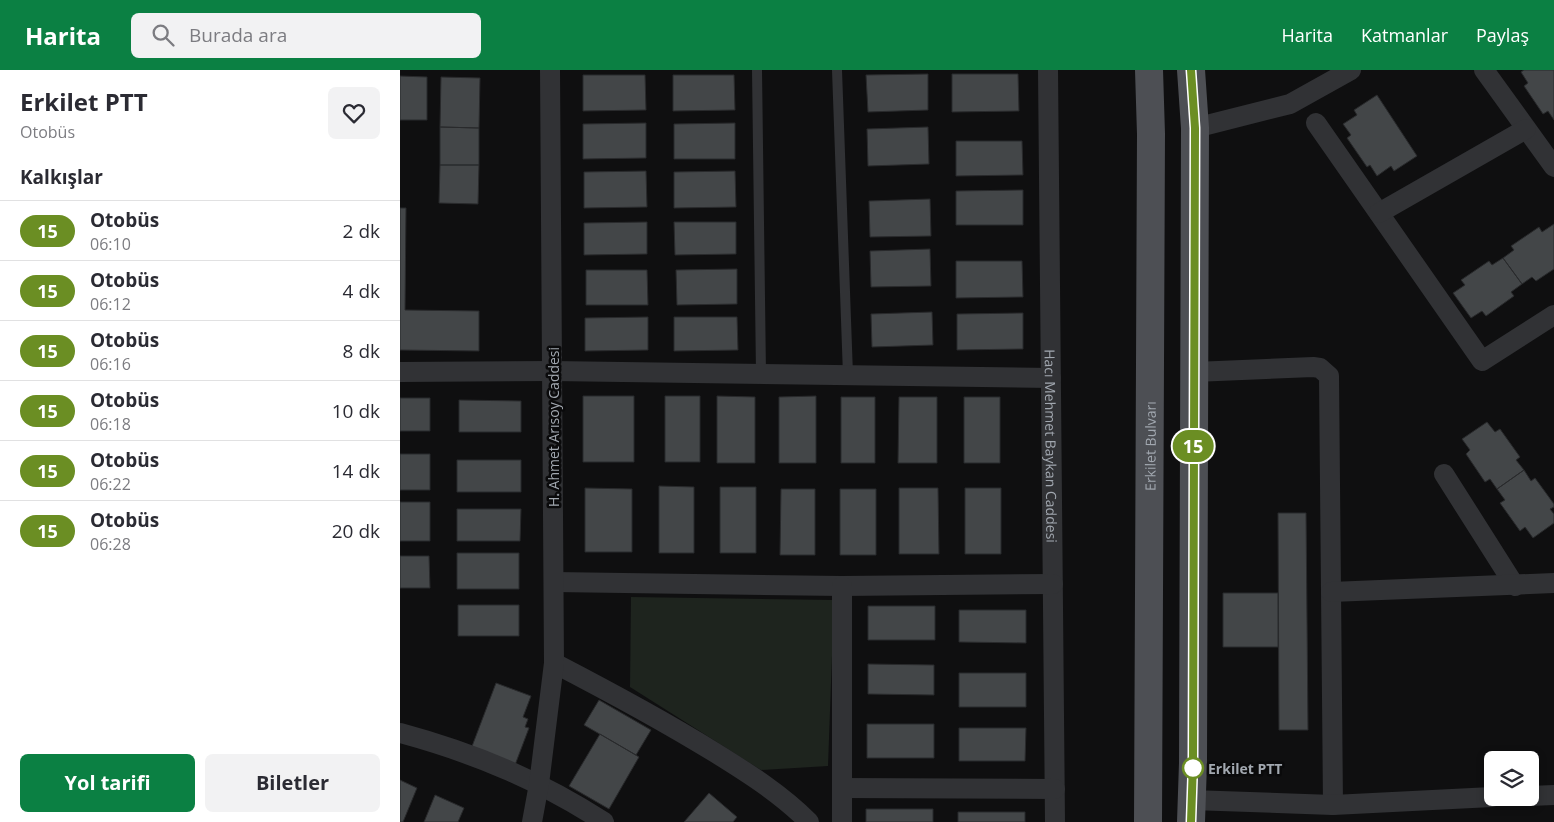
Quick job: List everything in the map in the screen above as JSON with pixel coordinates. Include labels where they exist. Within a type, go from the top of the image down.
[{"type":"main road","name":"Erkilet Bulvarı","points":[[1148,822],[1151,144],[1149,70]]},
{"type":"main road","points":[[1191,70],[1195,128],[1193,763],[1191,811]]},
{"type":"street","name":"H. Ahmet Arısoy Caddesi","points":[[532,822],[539,784],[554,663],[550,70]]},
{"type":"street","name":"Hacı Mehmet Baykan Caddesi","points":[[1048,70],[1055,822]]},
{"type":"street","points":[[1484,70],[1553,163]]},
{"type":"street","points":[[1195,128],[1290,104],[1349,71]]},
{"type":"street","points":[[1316,123],[1482,361],[1554,315]]},
{"type":"street","points":[[1379,213],[1526,129]]},
{"type":"street","points":[[1194,372],[1314,366],[1320,368],[1329,376],[1333,804]]},
{"type":"street","points":[[400,372],[552,371],[1051,378]]},
{"type":"street","points":[[1444,474],[1515,586]]},
{"type":"street","points":[[554,582],[842,586],[1053,584]]},
{"type":"street","points":[[1332,592],[1554,584]]},
{"type":"street","points":[[842,586],[842,822]]},
{"type":"street","points":[[554,663],[618,696],[734,764],[782,798],[809,822]]},
{"type":"street","points":[[400,733],[461,751],[496,764],[539,784],[604,822]]},
{"type":"street","points":[[842,788],[1055,789]]},
{"type":"street","points":[[1539,795],[1554,794]]},
{"type":"street","points":[[1191,811],[1484,797]]},
{"type":"lane","points":[[757,70],[761,374]]},
{"type":"lane","points":[[837,70],[848,375]]},
{"type":"shaded area","points":[[631,597],[834,600],[828,766],[761,770],[630,687]]},
{"type":"building","points":[[1524,70],[1554,70],[1554,120],[1548,111],[1543,114],[1524,86],[1528,83],[1521,72]]},
{"type":"building","points":[[928,74],[928,110],[868,112],[866,75]]},
{"type":"building","points":[[952,74],[1018,74],[1019,111],[952,112]]},
{"type":"building","points":[[583,75],[645,75],[646,110],[583,111]]},
{"type":"building","points":[[673,75],[734,75],[735,110],[673,111]]},
{"type":"building","points":[[400,76],[427,77],[427,120],[400,120]]},
{"type":"building","points":[[441,77],[480,78],[479,128],[440,127]]},
{"type":"building","points":[[1377,95],[1417,156],[1394,171],[1391,166],[1377,176],[1370,165],[1367,167],[1347,138],[1351,135],[1343,124],[1357,115],[1354,110]]},
{"type":"building","points":[[646,123],[646,158],[583,159],[583,124]]},
{"type":"building","points":[[735,123],[735,159],[674,159],[674,124]]},
{"type":"building","points":[[440,127],[479,128],[479,165],[440,165]]},
{"type":"building","points":[[928,127],[929,164],[868,166],[867,129]]},
{"type":"building","points":[[956,141],[1022,141],[1023,175],[956,176]]},
{"type":"building","points":[[440,165],[479,165],[478,204],[439,203]]},
{"type":"building","points":[[646,171],[647,207],[584,208],[584,172]]},
{"type":"building","points":[[735,171],[736,207],[674,208],[674,172]]},
{"type":"building","points":[[1023,190],[1023,225],[956,225],[956,191]]},
{"type":"building","points":[[930,199],[931,236],[870,237],[869,201]]},
{"type":"building","points":[[400,208],[406,208],[405,310],[479,311],[479,351],[400,350]]},
{"type":"building","points":[[647,222],[647,254],[584,255],[584,223]]},
{"type":"building","points":[[674,222],[736,222],[736,254],[675,255]]},
{"type":"building","points":[[1554,224],[1554,269],[1536,281],[1532,277],[1522,284],[1503,258],[1514,250],[1511,246],[1539,227],[1542,232]]},
{"type":"building","points":[[930,249],[931,286],[871,287],[870,251]]},
{"type":"building","points":[[1503,258],[1522,284],[1511,292],[1514,296],[1486,316],[1482,311],[1471,318],[1453,293],[1465,285],[1461,280],[1489,261],[1492,265]]},
{"type":"building","points":[[956,261],[1022,261],[1023,297],[956,298]]},
{"type":"building","points":[[737,269],[737,304],[677,305],[676,270]]},
{"type":"building","points":[[586,270],[647,270],[648,305],[586,305]]},
{"type":"building","points":[[932,312],[933,345],[872,347],[871,314]]},
{"type":"building","points":[[1023,313],[1023,349],[957,350],[957,314]]},
{"type":"building","points":[[648,317],[648,350],[585,351],[585,318]]},
{"type":"building","points":[[674,317],[737,317],[738,350],[674,351]]},
{"type":"building","points":[[583,396],[634,396],[634,462],[583,462]]},
{"type":"building","points":[[665,396],[700,396],[700,462],[665,462]]},
{"type":"building","points":[[717,396],[755,397],[755,463],[717,463]]},
{"type":"building","points":[[816,396],[816,463],[779,463],[779,397]]},
{"type":"building","points":[[841,397],[875,397],[875,463],[841,463]]},
{"type":"building","points":[[899,397],[937,397],[937,463],[898,463]]},
{"type":"building","points":[[964,397],[1000,397],[1000,463],[964,463]]},
{"type":"building","points":[[400,398],[430,398],[430,431],[400,431]]},
{"type":"building","points":[[459,400],[521,401],[521,432],[459,432]]},
{"type":"building","points":[[1487,422],[1495,432],[1500,429],[1520,457],[1516,460],[1524,470],[1497,489],[1490,479],[1485,482],[1466,454],[1470,450],[1462,439]]},
{"type":"building","points":[[400,454],[430,454],[430,490],[400,490]]},
{"type":"building","points":[[457,460],[521,460],[521,492],[457,492]]},
{"type":"building","points":[[1524,470],[1531,481],[1535,478],[1554,504],[1554,507],[1550,509],[1554,514],[1554,523],[1533,538],[1525,527],[1520,531],[1500,503],[1505,500],[1497,489]]},
{"type":"building","points":[[659,486],[694,487],[694,553],[659,553]]},
{"type":"building","points":[[720,487],[756,487],[756,553],[720,553]]},
{"type":"building","points":[[585,488],[632,489],[632,552],[585,552]]},
{"type":"building","points":[[899,488],[938,488],[939,554],[899,554]]},
{"type":"building","points":[[965,488],[1001,488],[1001,554],[965,554]]},
{"type":"building","points":[[781,489],[815,489],[815,555],[780,555]]},
{"type":"building","points":[[840,489],[876,489],[876,555],[840,555]]},
{"type":"building","points":[[400,502],[430,502],[430,541],[400,541]]},
{"type":"building","points":[[457,509],[521,509],[520,541],[457,541]]},
{"type":"building","points":[[1278,513],[1306,513],[1308,730],[1279,730]]},
{"type":"building","points":[[457,553],[519,553],[519,589],[457,589]]},
{"type":"building","points":[[400,556],[429,556],[430,588],[400,588]]},
{"type":"building","points":[[1223,593],[1278,593],[1278,647],[1223,647]]},
{"type":"building","points":[[458,605],[519,605],[519,636],[458,636]]},
{"type":"building","points":[[868,606],[935,606],[935,640],[868,640]]},
{"type":"building","points":[[959,610],[1026,610],[1026,643],[959,642]]},
{"type":"building","points":[[868,664],[934,665],[934,695],[868,694]]},
{"type":"building","points":[[959,673],[1026,673],[1026,707],[959,707]]},
{"type":"building","points":[[496,683],[531,696],[523,717],[528,719],[525,727],[529,728],[515,765],[471,749]]},
{"type":"building","points":[[599,700],[651,730],[636,755],[584,725]]},
{"type":"building","points":[[867,724],[934,724],[934,758],[867,758]]},
{"type":"building","points":[[959,728],[1026,728],[1025,761],[959,761]]},
{"type":"building","points":[[600,734],[639,757],[609,809],[569,786]]},
{"type":"building","points":[[400,780],[417,788],[403,822],[400,822]]},
{"type":"building","points":[[709,793],[737,817],[733,822],[684,822]]},
{"type":"building","points":[[435,795],[464,808],[458,822],[424,822]]},
{"type":"building","points":[[866,809],[933,809],[933,822],[866,822]]},
{"type":"building","points":[[958,812],[1025,812],[1025,822],[958,822]]},
{"type":"bus line","name":"15","points":[[1191,70],[1195,128],[1193,763],[1191,822]]},
{"type":"place","name":"Erkilet PTT","points":[[1193,768]]}]
